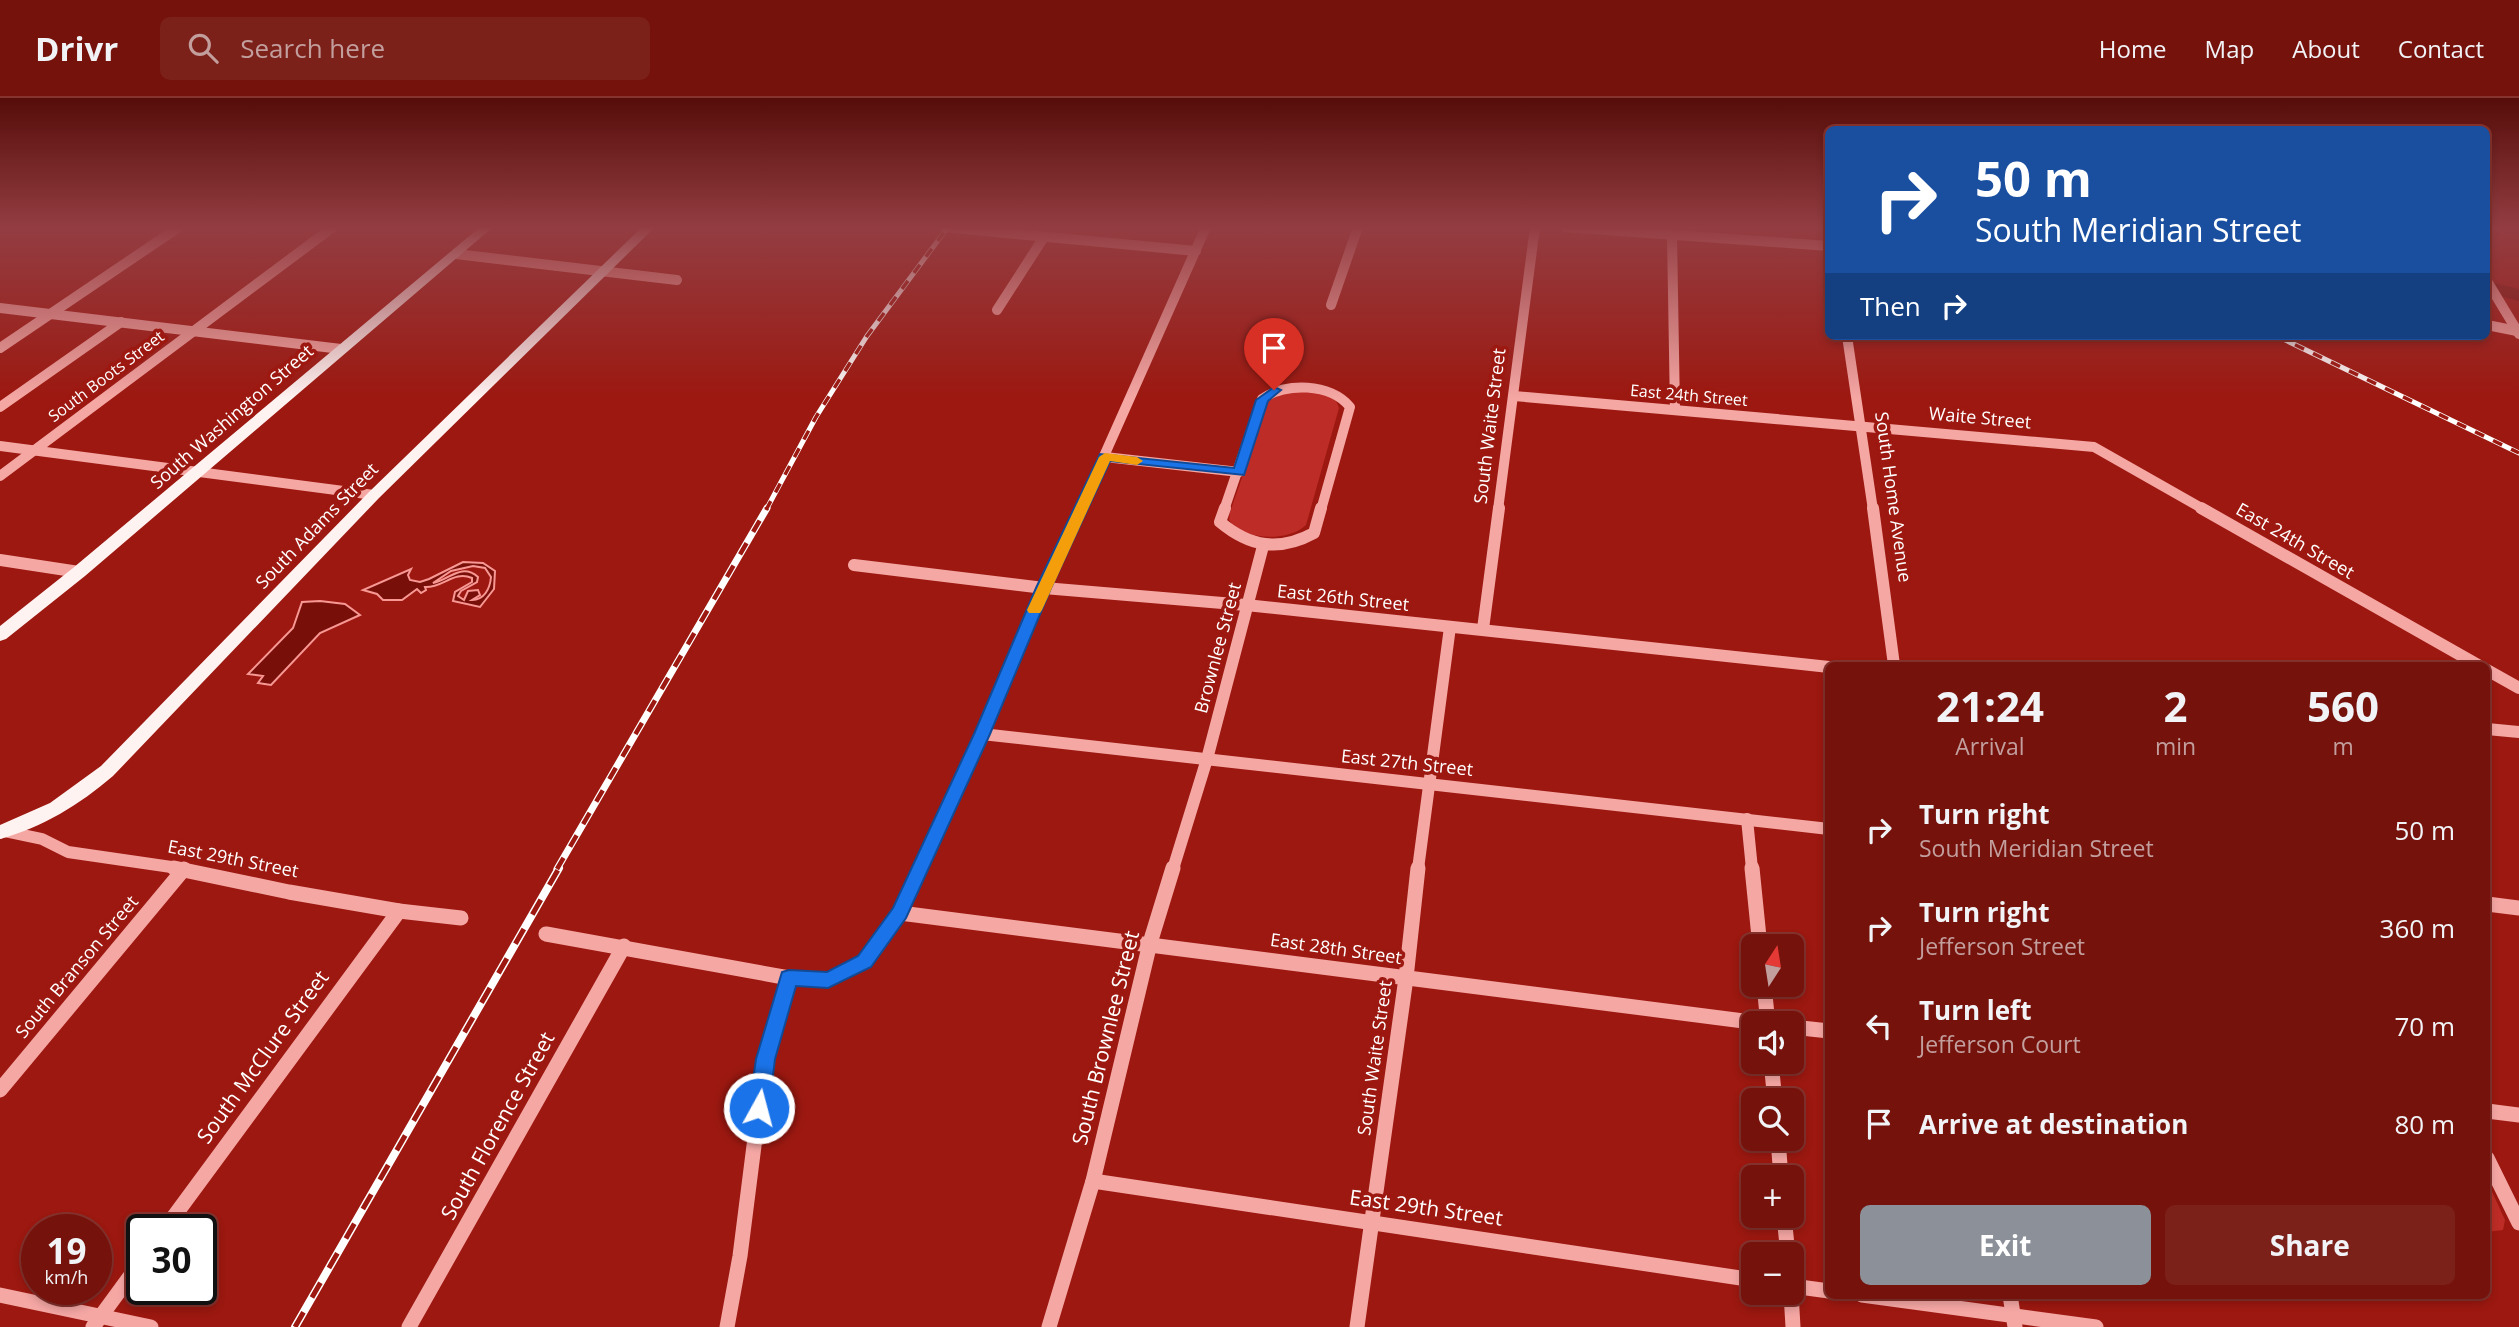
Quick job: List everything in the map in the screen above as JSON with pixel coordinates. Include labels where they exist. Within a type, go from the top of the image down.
[{"type":"main road","name":"South Washington Street","points":[[0,635],[79,572],[419,284]]},
{"type":"main road","name":"South Adams Street","points":[[1,832],[56,808],[88,788],[107,771],[374,495],[589,284]]},
{"type":"street","points":[[0,348],[94,284]]},
{"type":"street","name":"South Boots Street","points":[[0,476],[256,284]]},
{"type":"street","points":[[997,310],[1014,284]]},
{"type":"street","points":[[546,934],[789,978],[828,980],[865,961],[900,913],[1181,284]]},
{"type":"street","points":[[1331,305],[1338,284]]},
{"type":"street","name":"South Waite Street","points":[[1483,629],[1528,284]]},
{"type":"street","points":[[1673,284],[1675,410]]},
{"type":"street","points":[[2490,286],[2518,332]]},
{"type":"street","points":[[0,308],[341,349]]},
{"type":"street","points":[[0,407],[121,322]]},
{"type":"street","points":[[2490,325],[2518,332]]},
{"type":"street","name":"South Home Avenue","points":[[1848,340],[1862,425],[1894,662]]},
{"type":"street","points":[[1292,388],[1327,391],[1343,397],[1350,407],[1314,533],[1298,543],[1263,546],[1236,537],[1220,522],[1262,400],[1274,390],[1292,388]]},
{"type":"street","name":"East 24th Street","points":[[1514,396],[1862,425]]},
{"type":"street","name":"Waite Street","points":[[1862,425],[2094,447]]},
{"type":"street","points":[[0,446],[374,495]]},
{"type":"street","name":"East 24th Street","points":[[2094,447],[2474,662]]},
{"type":"street","points":[[1105,457],[1239,472]]},
{"type":"street","name":"Brownlee Street","points":[[1207,759],[1263,546]]},
{"type":"street","points":[[0,560],[79,572]]},
{"type":"street","name":"East 26th Street","points":[[854,565],[1044,588],[1246,605],[1825,667]]},
{"type":"street","name":"South Waite Street","points":[[1357,1327],[1406,978],[1427,785],[1450,627]]},
{"type":"street","points":[[2490,672],[2519,688]]},
{"type":"street","points":[[2490,729],[2519,732]]},
{"type":"street","name":"East 27th Street","points":[[982,734],[1825,829]]},
{"type":"street","name":"South Brownlee Street","points":[[1049,1327],[1093,1181],[1150,943],[1207,759]]},
{"type":"street","points":[[1747,819],[1759,934]]},
{"type":"street","name":"East 29th Street","points":[[1,832],[42,839],[68,852],[184,869],[289,892],[399,911],[461,918]]},
{"type":"street","name":"South Branson Street","points":[[0,1090],[184,869]]},
{"type":"street","points":[[2490,904],[2519,908]]},
{"type":"street","name":"South McClure Street","points":[[176,1214],[399,911]]},
{"type":"street","name":"East 28th Street","points":[[900,913],[1741,1021]]},
{"type":"street","name":"South Florence Street","points":[[409,1327],[624,946]]},
{"type":"street","points":[[727,1327],[740,1255],[765,1059],[789,978]]},
{"type":"street","points":[[1804,1028],[1825,1031]]},
{"type":"street","points":[[2490,1111],[2519,1115]]},
{"type":"street","points":[[2490,1164],[2519,1223]]},
{"type":"street","name":"East 29th Street","points":[[1093,1181],[1741,1278]]},
{"type":"street","points":[[97,1322],[126,1282]]},
{"type":"street","points":[[1804,1288],[1825,1290]]},
{"type":"street","points":[[0,1295],[97,1322],[151,1327]]},
{"type":"street","points":[[1885,1299],[2014,1321],[2096,1327]]},
{"type":"street","points":[[2011,1299],[2014,1321]]},
{"type":"street","points":[[1792,1305],[1793,1327]]},
{"type":"shaded area","points":[[1287,390],[1325,394],[1336,402],[1339,408],[1306,525],[1288,534],[1266,537],[1236,527],[1229,520],[1230,512],[1269,400]]},
{"type":"shaded area","points":[[463,562],[483,563],[495,571],[494,589],[480,607],[453,601],[455,592],[472,582],[472,578],[466,576],[425,587],[426,590],[421,593],[417,589],[402,600],[383,600],[377,594],[363,590],[411,569],[408,575],[410,580],[420,582]],"holes":[[[473,566],[485,568],[491,577],[489,586],[486,593],[476,600],[472,600],[480,595],[478,590],[468,591],[464,600],[458,596],[461,591],[477,582],[478,577],[472,573],[460,572],[433,583],[451,571]]]},
{"type":"shaded area","points":[[302,602],[345,604],[360,615],[320,633],[271,685],[258,683],[263,676],[248,674],[293,628]]},
{"type":"shaded area","points":[[2490,1188],[2505,1220],[2503,1230],[2490,1232]]},
{"type":"waterway","points":[[2490,288],[2519,295]]},
{"type":"railway","points":[[766,510],[816,417],[867,336],[905,284]]},
{"type":"railway","points":[[2285,340],[2519,453]]},
{"type":"railway","points":[[557,869],[767,508]]},
{"type":"railway","points":[[295,1327],[559,868]]},
{"type":"slow traffic","points":[[1034,610],[1105,457],[1137,461]]},
{"type":"route","points":[[759,1108],[765,1059],[789,978],[828,980],[865,961],[900,913],[1105,457],[1239,472],[1262,400],[1274,390]]}]
